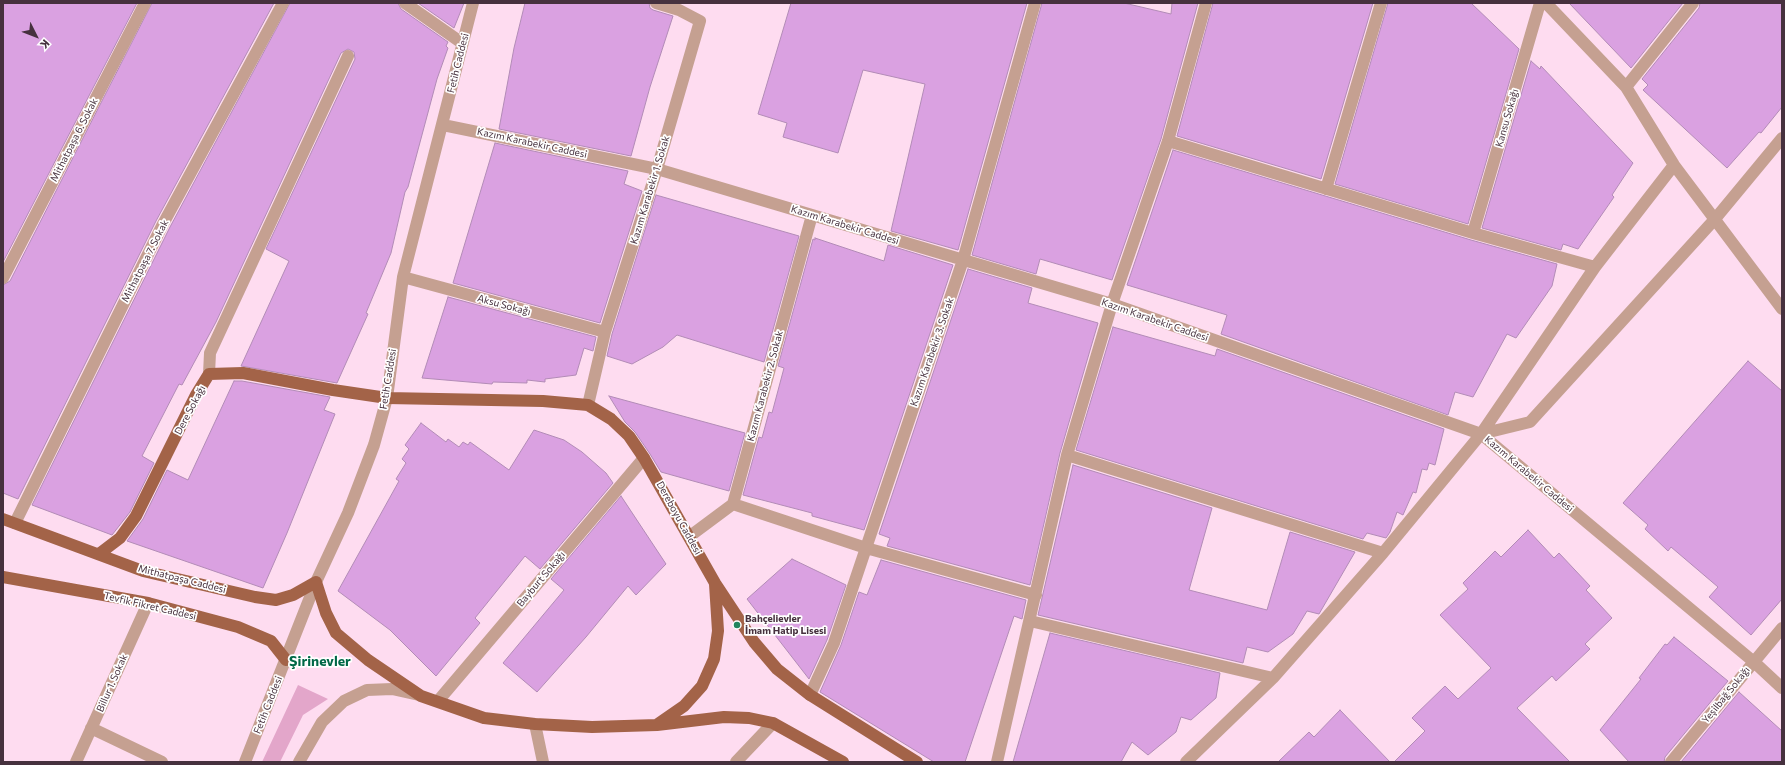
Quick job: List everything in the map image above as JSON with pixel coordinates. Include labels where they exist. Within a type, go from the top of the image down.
[{"type":"main road","name":"Dere Sokağı","points":[[100,554],[120,538],[136,516],[196,395],[209,374],[243,373],[333,390],[387,398]]},
{"type":"main road","name":"Dereboyu Caddesi","points":[[387,398],[543,401],[588,405],[611,419],[629,436],[644,458],[690,536],[715,583],[754,642],[777,669],[810,695],[917,762]]},
{"type":"main road","name":"Mithatpaşa Caddesi","points":[[3,518],[143,571],[247,596],[276,600],[293,595],[316,582]]},
{"type":"main road","name":"Tevfik Fikret Caddesi","points":[[3,577],[148,603],[238,627],[271,641],[286,660]]},
{"type":"main road","points":[[316,582],[326,613],[336,633],[368,660],[422,696],[484,718],[534,724],[592,727],[657,725],[724,718],[749,718],[773,723],[843,762]]},
{"type":"main road","points":[[657,725],[684,706],[702,686],[714,659],[718,631],[715,583]]},
{"type":"street","name":"Mithatpaşa 6. Sokak","points":[[3,278],[145,3]]},
{"type":"street","name":"Mithatpaşa 7. Sokak","points":[[15,523],[163,224],[283,3]]},
{"type":"street","points":[[405,3],[462,43]]},
{"type":"street","name":"Fetih Caddesi","points":[[245,762],[316,582],[348,513],[374,445],[387,398],[403,277],[473,3]]},
{"type":"street","name":"Kazım Karabekir 1. Sokak","points":[[588,405],[606,332],[657,169],[700,21],[679,10],[656,3]]},
{"type":"street","name":"Kazım Karabekir 3. Sokak","points":[[810,695],[834,643],[963,260],[1036,3]]},
{"type":"street","points":[[997,762],[1067,455],[1112,304],[1168,141],[1206,3]]},
{"type":"street","points":[[1326,189],[1381,3]]},
{"type":"street","name":"Kansu Sokağı","points":[[1473,233],[1540,3]]},
{"type":"street","points":[[1546,3],[1626,87],[1674,166],[1782,309]]},
{"type":"street","points":[[1626,87],[1693,3]]},
{"type":"street","points":[[209,374],[210,353],[348,56]]},
{"type":"street","name":"Kazım Karabekir Caddesi","points":[[443,125],[657,169],[1112,304],[1481,434],[1754,662],[1782,688]]},
{"type":"street","points":[[1481,434],[1530,422],[1715,219],[1782,138]]},
{"type":"street","points":[[1168,141],[1473,233],[1595,267]]},
{"type":"street","points":[[1186,762],[1272,678],[1383,553],[1481,434],[1595,267],[1674,166]]},
{"type":"street","name":"Kazım Karabekir 2. Sokak","points":[[733,504],[812,215]]},
{"type":"street","name":"Aksu Sokağı","points":[[403,277],[606,332]]},
{"type":"street","points":[[1067,455],[1383,553]]},
{"type":"street","name":"Bayburt Sokağı","points":[[438,702],[644,458]]},
{"type":"street","points":[[690,536],[733,504],[866,548],[1036,595]]},
{"type":"street","name":"Billur 1. Sokak","points":[[76,762],[148,603]]},
{"type":"street","points":[[1030,621],[1272,678]]},
{"type":"street","name":"Yeşilbağ Sokağı","points":[[1671,762],[1782,628]]},
{"type":"street","points":[[299,762],[322,722],[344,701],[367,690],[392,689],[422,696]]},
{"type":"street","points":[[736,762],[773,723]]},
{"type":"street","points":[[534,724],[543,762]]},
{"type":"street","points":[[91,728],[162,762]]},
{"type":"shaded area","points":[[298,685],[328,699],[303,715],[280,762],[262,762]]},
{"type":"building","points":[[3,3],[137,3],[3,262]]},
{"type":"building","points":[[152,3],[274,3],[156,221],[18,499],[3,493],[3,285],[10,281]]},
{"type":"building","points":[[290,3],[398,3],[401,9],[448,42],[446,46],[448,48],[437,79],[408,187],[405,192],[391,253],[366,313],[368,314],[337,383],[241,366],[289,261],[266,249],[355,59],[354,52],[348,49],[341,53],[216,322],[182,385],[179,384],[142,456],[154,463],[130,512],[112,535],[32,505],[170,227]]},
{"type":"building","points":[[418,3],[464,3],[454,28]]},
{"type":"building","points":[[525,3],[649,3],[650,8],[653,10],[673,16],[650,87],[631,156],[499,129],[514,48]]},
{"type":"building","points":[[791,3],[1027,3],[958,250],[891,231],[925,84],[863,70],[838,153],[783,137],[787,123],[758,114]]},
{"type":"building","points":[[1042,3],[1124,3],[1171,14],[1172,3],[1198,3],[1161,139],[1112,280],[1040,259],[1036,274],[972,255]]},
{"type":"building","points":[[1213,3],[1373,3],[1321,179],[1177,136]]},
{"type":"building","points":[[1388,3],[1471,3],[1519,49],[1468,224],[1335,184]]},
{"type":"building","points":[[1569,3],[1683,3],[1631,68]]},
{"type":"building","points":[[1700,3],[1782,3],[1782,107],[1761,133],[1759,132],[1727,168],[1643,90],[1648,85],[1642,79],[1699,8]]},
{"type":"building","points":[[1531,61],[1540,69],[1541,66],[1633,163],[1612,195],[1614,197],[1578,249],[1563,244],[1561,250],[1482,228]]},
{"type":"building","points":[[495,143],[628,171],[624,184],[642,191],[600,323],[453,283]]},
{"type":"building","points":[[1173,150],[1471,240],[1557,264],[1552,286],[1516,338],[1507,334],[1473,397],[1455,392],[1448,415],[1221,334],[1227,315],[1127,285]]},
{"type":"building","points":[[656,195],[799,236],[764,362],[677,335],[663,347],[632,364],[607,356],[612,334]]},
{"type":"building","points":[[815,238],[884,261],[888,245],[953,265],[864,530],[812,516],[812,513],[743,495],[759,437],[762,438],[769,412],[772,413],[784,368],[778,366],[813,239],[815,240]]},
{"type":"building","points":[[968,269],[1032,288],[1028,303],[1098,323],[1060,453],[1030,585],[887,546],[890,538],[879,534]]},
{"type":"building","points":[[448,297],[596,337],[593,351],[584,348],[576,375],[545,379],[545,382],[527,380],[527,383],[493,382],[492,384],[422,378]]},
{"type":"building","points":[[1113,327],[1215,356],[1217,349],[1444,429],[1435,465],[1429,463],[1427,470],[1422,469],[1416,493],[1413,492],[1403,515],[1397,512],[1390,532],[1386,538],[1367,533],[1363,539],[1076,450]]},
{"type":"building","points":[[1748,361],[1782,391],[1782,599],[1751,635],[1709,597],[1718,587],[1671,547],[1668,551],[1645,529],[1648,525],[1623,503]]},
{"type":"building","points":[[234,381],[242,381],[330,397],[324,410],[335,414],[263,588],[127,541],[143,519],[167,470],[188,480]]},
{"type":"building","points":[[609,396],[745,433],[729,491],[661,472],[635,432],[625,422]]},
{"type":"building","points":[[421,423],[446,442],[448,439],[459,447],[463,442],[468,445],[470,442],[509,470],[534,430],[564,440],[582,452],[606,473],[613,483],[540,569],[525,556],[475,618],[480,623],[436,676],[390,630],[338,591],[399,481],[396,479],[406,463],[402,459],[409,449],[405,445]]},
{"type":"building","points":[[1073,465],[1212,508],[1189,590],[1267,610],[1290,532],[1355,552],[1319,614],[1307,611],[1293,634],[1268,652],[1247,647],[1243,663],[1038,615]]},
{"type":"building","points":[[621,496],[666,564],[636,595],[628,586],[586,637],[537,692],[503,663],[564,590],[551,579]]},
{"type":"building","points":[[1528,530],[1554,558],[1559,553],[1590,586],[1586,590],[1612,618],[1585,644],[1590,649],[1556,681],[1552,676],[1517,708],[1570,762],[1394,762],[1425,731],[1412,718],[1445,686],[1458,699],[1491,668],[1440,615],[1468,589],[1463,583],[1495,551],[1501,557]]},
{"type":"building","points":[[792,559],[846,585],[827,640],[809,679],[747,599]]},
{"type":"building","points":[[881,560],[1026,600],[1022,619],[1014,616],[965,762],[934,762],[820,692],[841,645],[859,592],[867,595]]},
{"type":"building","points":[[1050,633],[1220,673],[1216,698],[1191,720],[1181,717],[1176,732],[1148,755],[1132,742],[1121,762],[1013,762]]},
{"type":"building","points":[[1674,637],[1728,681],[1665,757],[1664,762],[1629,762],[1600,730],[1641,679],[1639,678],[1665,644],[1667,645]]},
{"type":"building","points":[[1739,692],[1782,731],[1782,762],[1681,762]]},
{"type":"building","points":[[1340,710],[1390,762],[1278,762],[1309,732],[1314,737]]},
{"type":"place","name":"Bahçelievler İmam Hatip Lisesi","points":[[737,625]]},
{"type":"district","name":"Şirinevler","points":[[320,661]]}]
